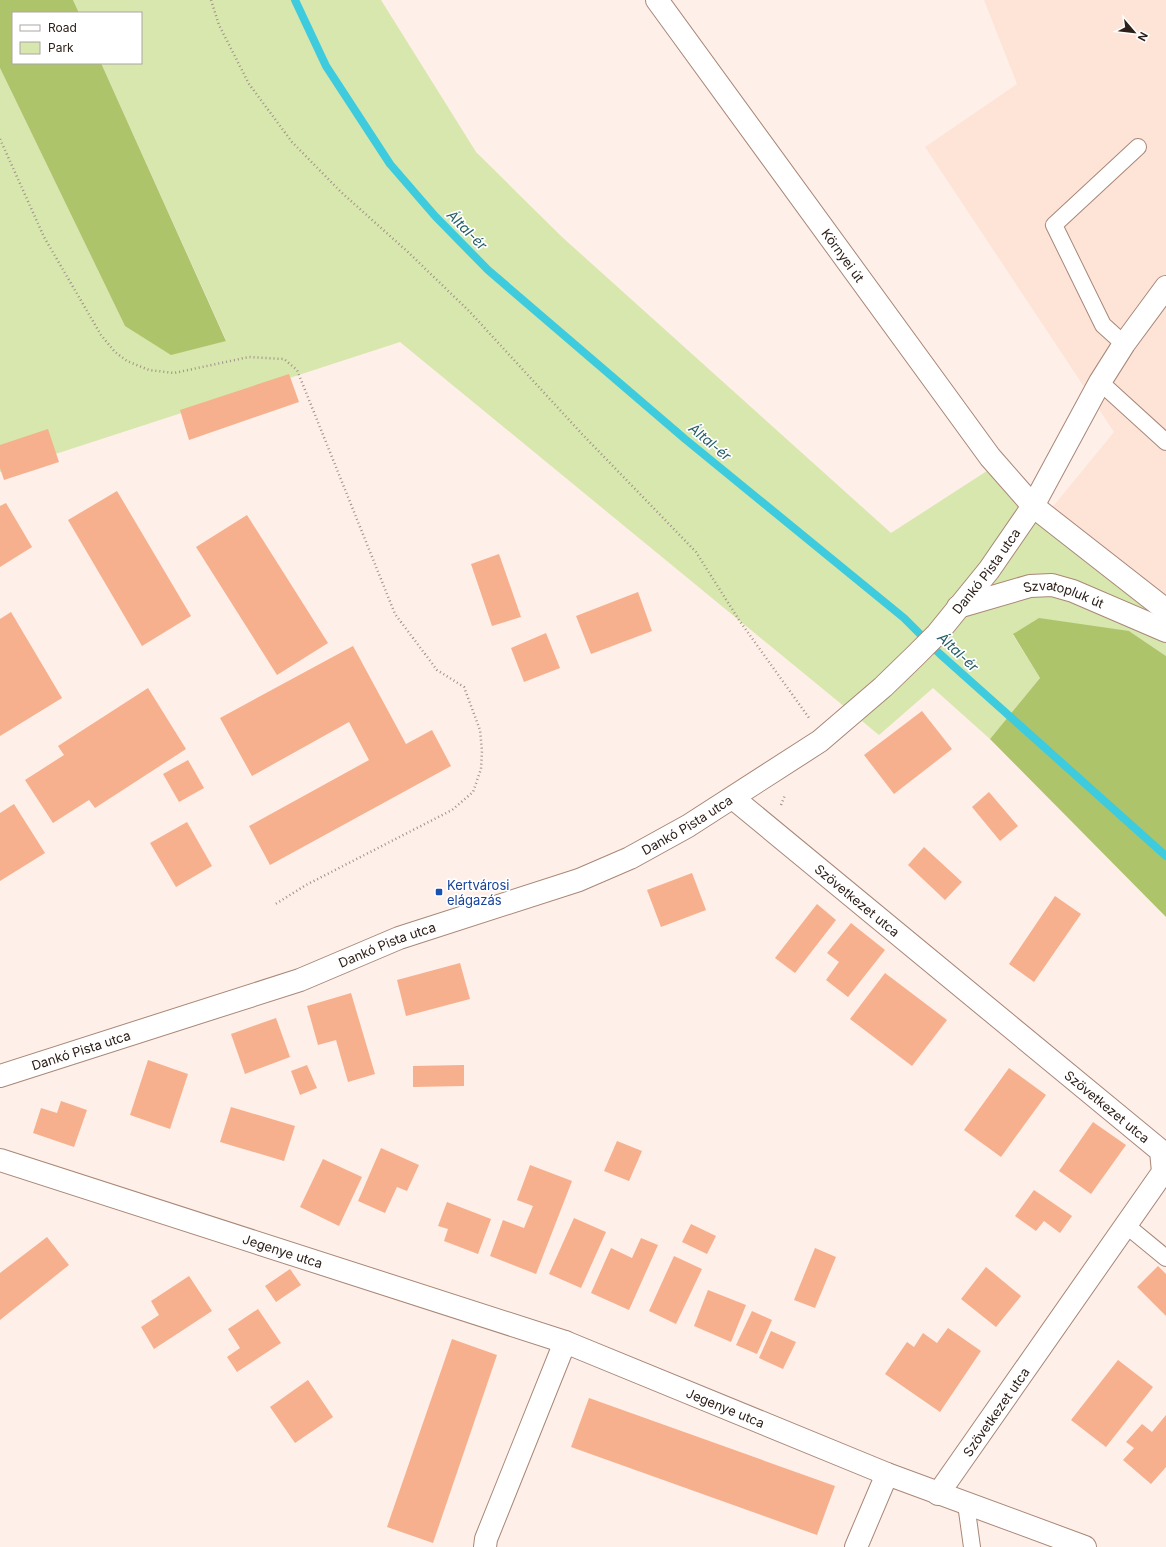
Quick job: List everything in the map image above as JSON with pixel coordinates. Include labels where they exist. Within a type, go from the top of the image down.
[{"type":"street","name":"Környei út","points":[[657,0],[990,457],[1033,506]]},
{"type":"street","name":"Dankó Pista utca","points":[[0,1076],[300,980],[398,938],[579,880],[630,858],[733,798],[820,741],[883,687],[937,634],[989,570],[1033,506],[1100,382],[1124,344],[1166,287]]},
{"type":"street","points":[[1033,506],[1166,610]]},
{"type":"street","name":"Szvatopluk út","points":[[958,607],[1030,586],[1052,585],[1074,591],[1166,631]]},
{"type":"street","name":"Szövetkezet utca","points":[[733,798],[1161,1151],[1163,1172],[1127,1226],[938,1494]]},
{"type":"street","name":"Jegenye utca","points":[[0,1160],[565,1342],[887,1474],[1085,1547]]},
{"type":"street","points":[[485,1547],[486,1539],[565,1342]]},
{"type":"street","points":[[856,1547],[887,1474]]},
{"type":"lane","points":[[1124,344],[1103,325],[1054,225],[1138,147]]},
{"type":"lane","points":[[1100,382],[1166,442]]},
{"type":"lane","points":[[1127,1226],[1166,1258]]},
{"type":"lane","points":[[966,1504],[972,1547]]},
{"type":"path","points":[[211,0],[219,25],[249,84],[292,142],[341,192],[409,253],[469,311],[582,434],[696,552],[739,620],[776,669],[815,727],[820,741]]},
{"type":"path","points":[[0,139],[44,237],[101,335],[114,352],[127,361],[149,370],[174,373],[249,357],[284,359],[297,370],[395,614],[437,670],[464,687],[480,730],[482,751],[481,769],[473,792],[452,810],[306,885],[274,905]]},
{"type":"shaded area","points":[[984,0],[1166,0],[1166,600],[1046,515],[1114,432],[925,147],[1017,84]]},
{"type":"green space","points":[[0,0],[73,0],[79,12],[12,12],[12,64],[101,64],[226,341],[171,355],[125,326],[0,68]]},
{"type":"green space","points":[[73,0],[381,0],[476,152],[562,237],[891,533],[1007,458],[1047,515],[1166,600],[1166,656],[1129,631],[1013,635],[1040,678],[990,739],[933,688],[879,735],[400,342],[0,472],[0,68],[125,326],[226,340],[101,64],[142,64],[142,12],[79,12]]},
{"type":"green space","points":[[1039,618],[1129,631],[1166,656],[1166,917],[990,739],[1040,678],[1013,634]]},
{"type":"building","points":[[289,374],[299,402],[189,440],[180,410]]},
{"type":"building","points":[[48,429],[59,462],[4,480],[0,468],[0,445]]},
{"type":"building","points":[[117,491],[191,616],[142,646],[68,520]]},
{"type":"building","points":[[6,503],[32,547],[0,567],[0,506]]},
{"type":"building","points":[[247,515],[328,643],[277,675],[196,547]]},
{"type":"building","points":[[499,554],[521,617],[492,626],[471,564]]},
{"type":"building","points":[[638,592],[652,631],[591,654],[576,616]]},
{"type":"building","points":[[11,612],[62,698],[0,736],[0,619]]},
{"type":"building","points":[[546,633],[560,668],[524,682],[511,648]]},
{"type":"building","points":[[353,646],[406,744],[432,730],[451,766],[270,865],[249,826],[369,760],[349,722],[252,776],[220,718]]},
{"type":"building","points":[[148,688],[186,749],[95,808],[89,800],[53,823],[25,780],[64,755],[58,746]]},
{"type":"building","points":[[922,711],[952,749],[894,794],[864,755]]},
{"type":"building","points":[[188,760],[204,788],[179,802],[163,774]]},
{"type":"building","points":[[989,792],[1018,826],[1000,841],[972,807]]},
{"type":"building","points":[[14,804],[45,853],[0,881],[0,813]]},
{"type":"building","points":[[187,822],[212,866],[176,887],[150,843]]},
{"type":"building","points":[[924,847],[962,882],[945,900],[908,865]]},
{"type":"building","points":[[692,873],[706,910],[661,927],[647,890]]},
{"type":"building","points":[[1055,896],[1081,914],[1034,982],[1009,964]]},
{"type":"building","points":[[817,904],[836,920],[795,973],[775,958]]},
{"type":"building","points":[[851,923],[885,950],[848,997],[826,980],[839,962],[827,953]]},
{"type":"building","points":[[460,963],[470,999],[406,1016],[397,980]]},
{"type":"building","points":[[885,973],[947,1020],[912,1066],[850,1019]]},
{"type":"building","points":[[351,993],[375,1074],[348,1082],[336,1040],[318,1045],[307,1006]]},
{"type":"building","points":[[276,1018],[290,1057],[245,1074],[231,1034]]},
{"type":"building","points":[[148,1060],[188,1074],[170,1129],[130,1115]]},
{"type":"building","points":[[307,1065],[317,1088],[300,1095],[291,1071]]},
{"type":"building","points":[[464,1065],[464,1086],[413,1087],[413,1066]]},
{"type":"building","points":[[1009,1068],[1046,1095],[1001,1157],[964,1130]]},
{"type":"building","points":[[61,1101],[87,1110],[74,1147],[33,1133],[41,1108],[57,1113]]},
{"type":"building","points":[[231,1107],[295,1126],[284,1161],[220,1142]]},
{"type":"building","points":[[1093,1122],[1126,1145],[1091,1194],[1059,1171]]},
{"type":"building","points":[[617,1141],[642,1151],[629,1181],[604,1171]]},
{"type":"building","points":[[381,1148],[419,1165],[407,1191],[397,1187],[385,1213],[358,1201]]},
{"type":"building","points":[[323,1159],[362,1177],[339,1226],[300,1207]]},
{"type":"building","points":[[530,1165],[572,1181],[536,1274],[490,1256],[503,1220],[524,1228],[533,1206],[517,1200]]},
{"type":"building","points":[[1034,1190],[1072,1216],[1060,1233],[1044,1221],[1036,1231],[1015,1216]]},
{"type":"building","points":[[447,1202],[491,1219],[478,1254],[444,1241],[448,1229],[438,1226]]},
{"type":"building","points":[[574,1218],[606,1232],[581,1288],[549,1274]]},
{"type":"building","points":[[691,1224],[716,1236],[707,1254],[682,1242]]},
{"type":"building","points":[[47,1237],[69,1265],[0,1320],[0,1273]]},
{"type":"building","points":[[641,1238],[658,1245],[629,1310],[591,1293],[611,1248],[632,1258]]},
{"type":"building","points":[[815,1248],[836,1257],[815,1308],[794,1300]]},
{"type":"building","points":[[674,1256],[702,1269],[676,1324],[649,1311]]},
{"type":"building","points":[[1158,1266],[1166,1274],[1166,1316],[1137,1287]]},
{"type":"building","points":[[986,1267],[1021,1296],[996,1327],[961,1299]]},
{"type":"building","points":[[290,1269],[301,1285],[276,1302],[265,1286]]},
{"type":"building","points":[[189,1276],[212,1311],[154,1349],[141,1327],[159,1315],[151,1301]]},
{"type":"building","points":[[708,1290],[746,1305],[731,1342],[694,1326]]},
{"type":"building","points":[[258,1309],[281,1343],[237,1372],[227,1357],[240,1348],[228,1329]]},
{"type":"building","points":[[752,1311],[772,1320],[757,1354],[736,1345]]},
{"type":"building","points":[[948,1328],[981,1351],[940,1412],[885,1374],[907,1342],[914,1347],[923,1333],[937,1343]]},
{"type":"building","points":[[771,1331],[796,1342],[783,1369],[759,1358]]},
{"type":"building","points":[[452,1339],[497,1355],[433,1543],[387,1527]]},
{"type":"building","points":[[1118,1360],[1153,1387],[1106,1447],[1071,1420]]},
{"type":"building","points":[[308,1380],[333,1417],[295,1443],[270,1407]]},
{"type":"building","points":[[589,1398],[835,1486],[817,1535],[571,1447]]},
{"type":"building","points":[[1166,1415],[1166,1467],[1151,1484],[1123,1460],[1134,1448],[1126,1442],[1142,1424],[1152,1432]]},
{"type":"waterway","name":"Által-ér","points":[[295,0],[326,66],[390,164],[435,216],[488,270],[685,439],[904,618],[940,654],[1166,856]]},
{"type":"place","name":"Kertvárosi elágazás","points":[[439,892]]}]
